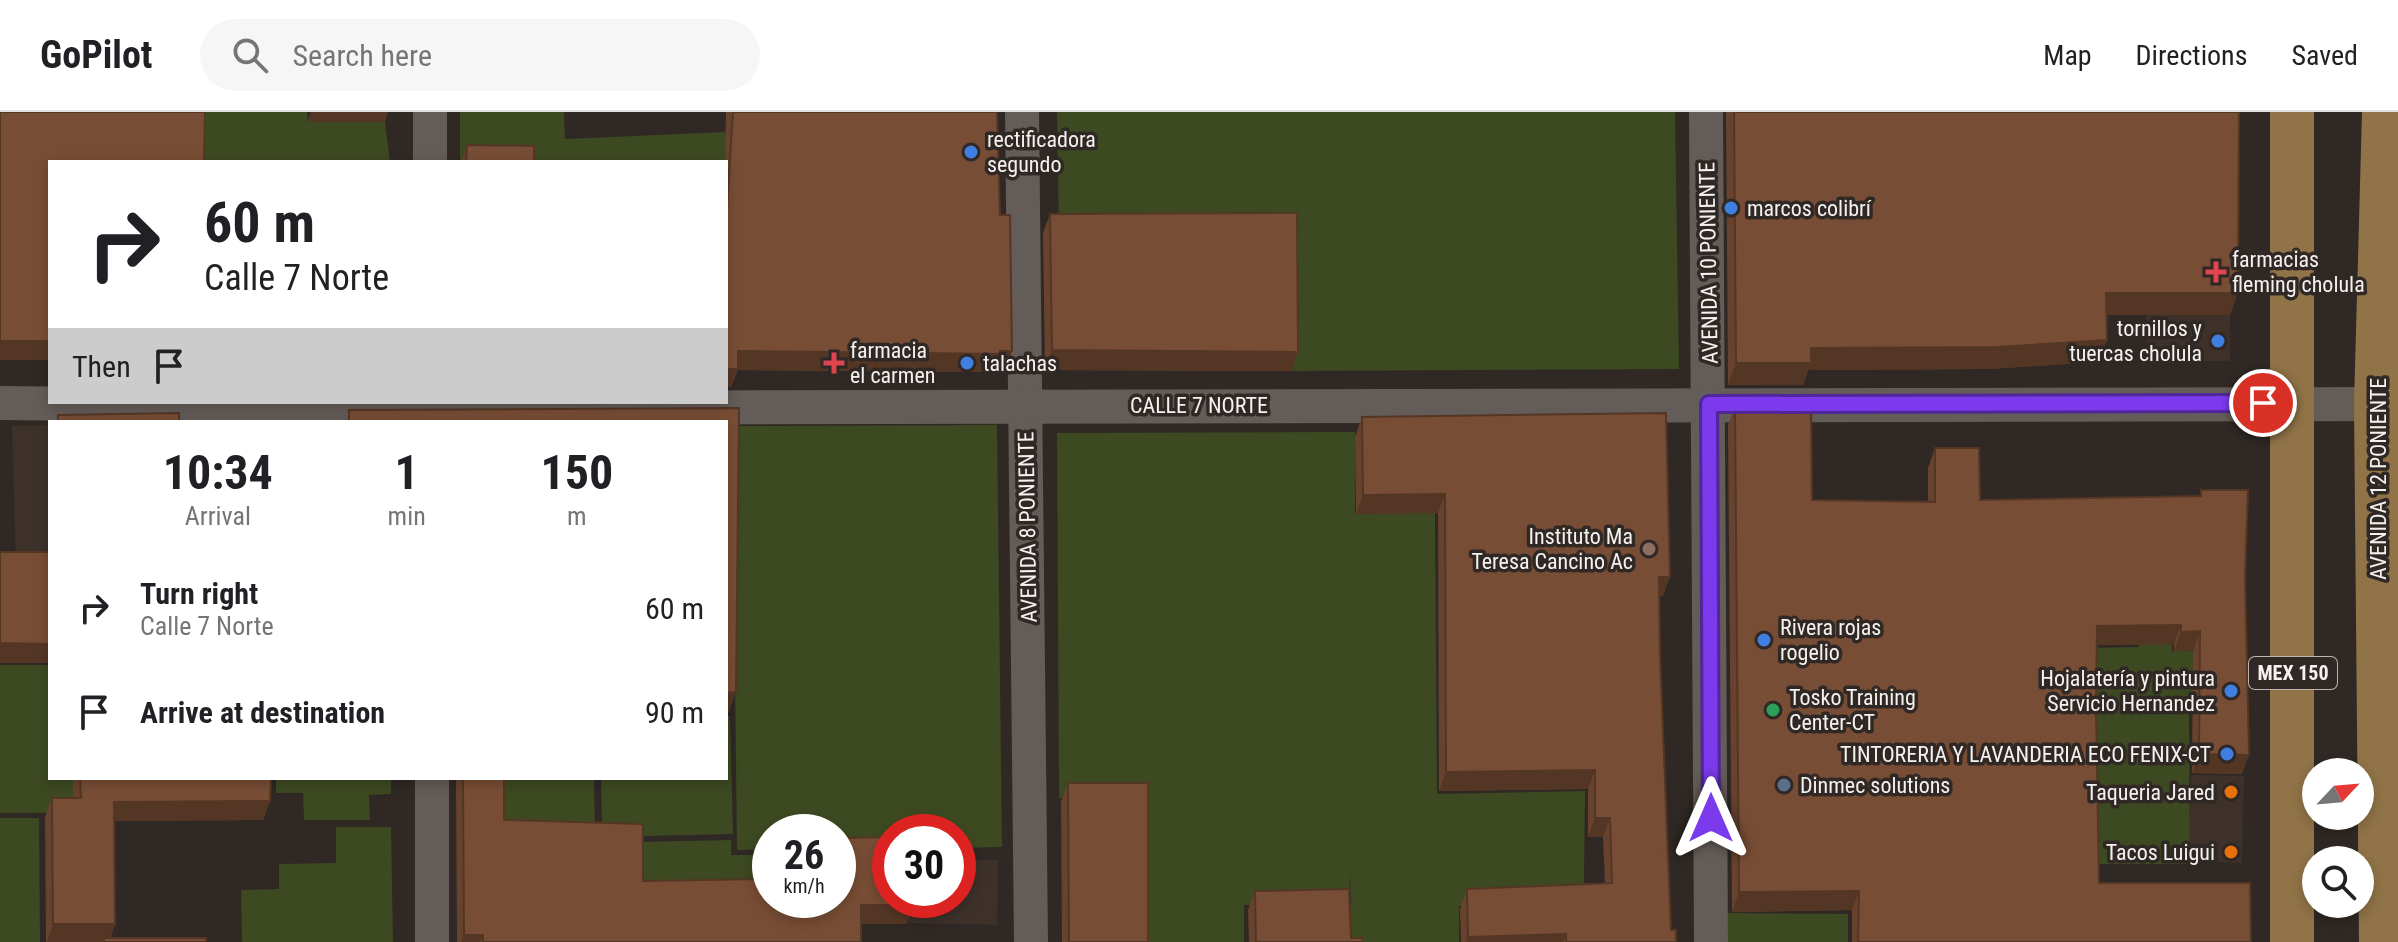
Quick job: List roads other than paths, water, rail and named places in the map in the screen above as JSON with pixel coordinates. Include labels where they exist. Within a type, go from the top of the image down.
[{"type":"main road","name":"MEX 150","points":[[2292,112],[2289,246],[2293,403],[2292,942]]},
{"type":"main road","name":"AVENIDA 12 PONIENTE","points":[[2384,112],[2387,919]]},
{"type":"street","points":[[430,112],[430,160]]},
{"type":"street","name":"AVENIDA 8 PONIENTE","points":[[1022,112],[1031,942]]},
{"type":"street","name":"AVENIDA 10 PONIENTE","points":[[1706,112],[1711,942]]},
{"type":"street","name":"CALLE 7 NORTE","points":[[0,403],[48,404]]},
{"type":"street","name":"CALLE 7 NORTE","points":[[62,404],[431,410],[1026,405],[2387,404]]},
{"type":"street","points":[[432,780],[432,942]]},
{"type":"place","name":"rectificadora segundo","points":[[971,152]]},
{"type":"place","name":"marcos colibrí","points":[[1731,208]]},
{"type":"place","name":"farmacias fleming cholula","points":[[2216,272]]},
{"type":"place","name":"tornillos y tuercas cholula","points":[[2218,341]]},
{"type":"place","name":"farmacia el carmen","points":[[834,363]]},
{"type":"place","name":"talachas","points":[[967,363]]},
{"type":"place","name":"Instituto Ma Teresa Cancino Ac","points":[[1649,549]]},
{"type":"place","name":"Rivera rojas rogelio","points":[[1764,640]]},
{"type":"place","name":"Hojalatería y pintura Servicio Hernandez","points":[[2231,691]]},
{"type":"place","name":"Tosko Training Center-CT","points":[[1773,710]]},
{"type":"place","name":"TINTORERIA Y LAVANDERIA ECO FENIX-CT","points":[[2227,754]]},
{"type":"place","name":"Dinmec solutions","points":[[1784,785]]},
{"type":"place","name":"Taqueria Jared","points":[[2231,792]]},
{"type":"place","name":"Tacos Luigui","points":[[2231,852]]}]
